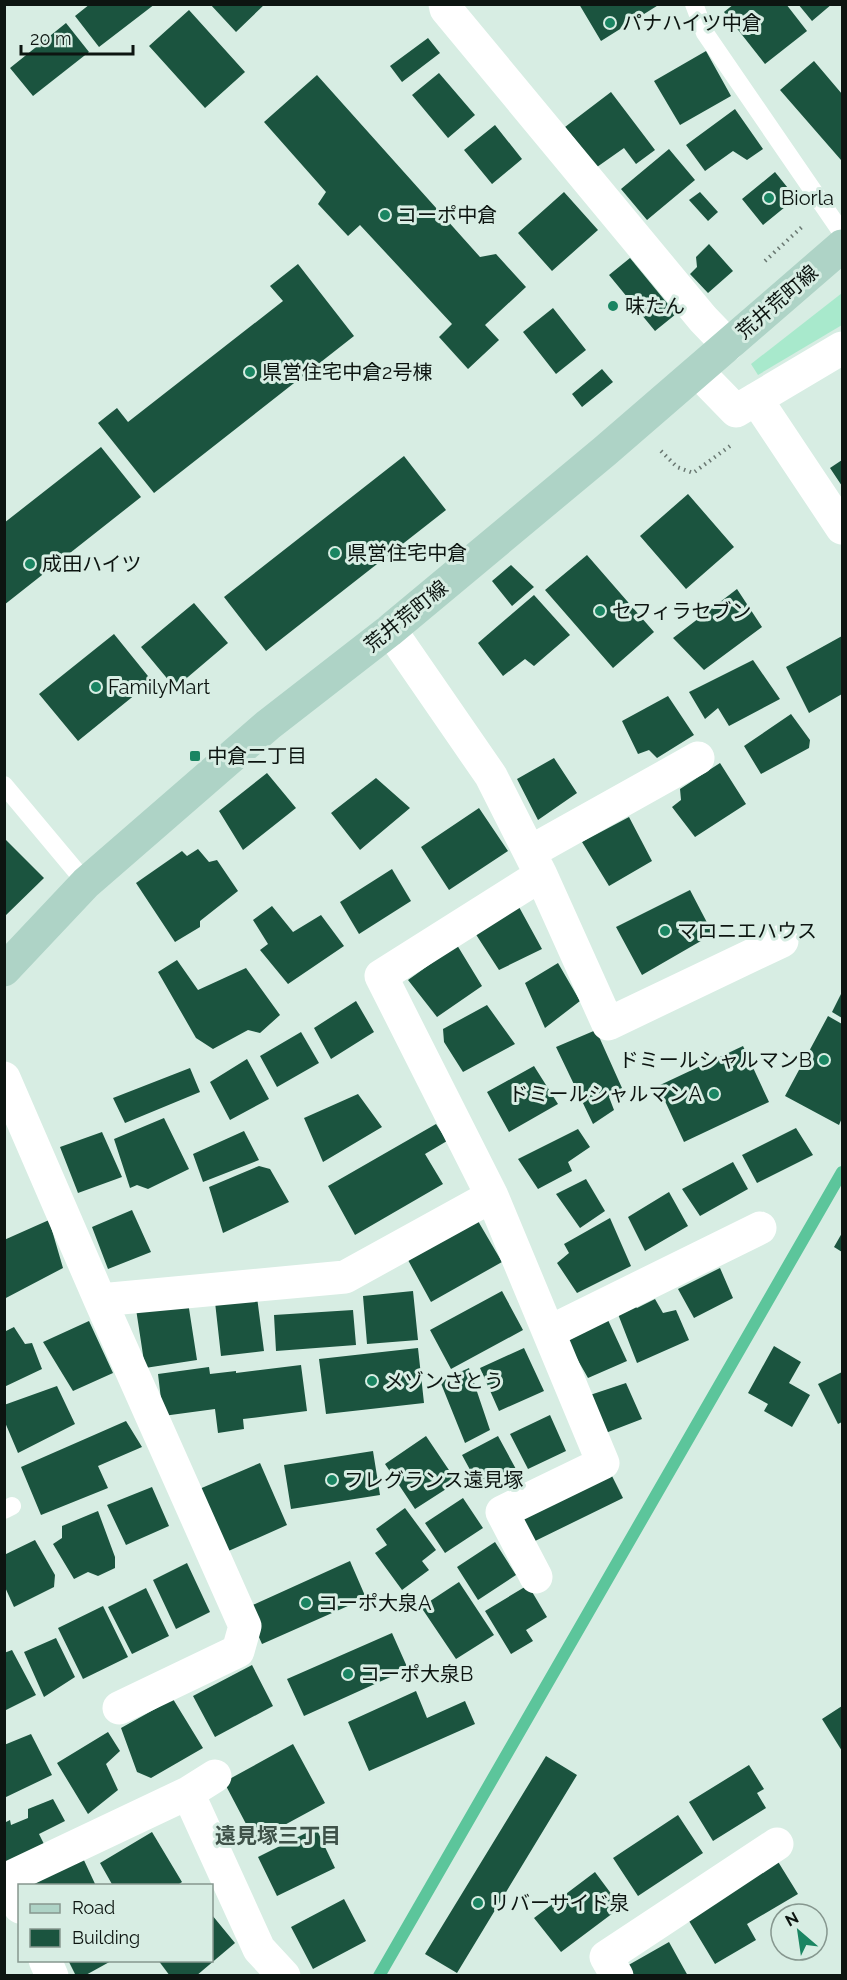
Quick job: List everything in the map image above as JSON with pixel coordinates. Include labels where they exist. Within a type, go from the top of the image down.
[{"type":"main road","name":"荒井荒町線","points":[[4,970],[86,884],[268,725],[389,631],[605,451],[843,246]]},
{"type":"street","points":[[445,4],[446,9],[695,310],[728,345]]},
{"type":"street","points":[[698,372],[736,411],[843,348]]},
{"type":"street","points":[[756,399],[843,528]]},
{"type":"street","points":[[389,631],[491,776],[536,863],[608,1024],[782,941]]},
{"type":"street","points":[[536,1577],[502,1512],[603,1464],[492,1196],[381,976],[536,863],[698,758]]},
{"type":"street","points":[[4,1078],[245,1626],[238,1651],[119,1708]]},
{"type":"street","points":[[100,1300],[345,1277],[492,1196]]},
{"type":"street","points":[[549,1332],[760,1228]]},
{"type":"street","points":[[19,1884],[188,1793],[215,1776]]},
{"type":"street","points":[[188,1793],[259,1948],[284,1976]]},
{"type":"street","points":[[617,1976],[606,1957],[777,1844]]},
{"type":"street","points":[[46,1962],[52,1976]]},
{"type":"lane","points":[[694,4],[705,33],[843,233]]},
{"type":"lane","points":[[4,785],[86,884]]},
{"type":"green space","points":[[842,293],[842,325],[758,375],[751,364]]},
{"type":"building","points":[[90,4],[155,4],[99,47],[75,16]]},
{"type":"building","points":[[210,4],[265,4],[236,32]]},
{"type":"building","name":"パナハイツ中倉","points":[[579,4],[660,4],[601,41]]},
{"type":"building","points":[[734,4],[786,4],[807,31],[765,64],[724,12]]},
{"type":"building","points":[[798,4],[832,4],[812,21]]},
{"type":"building","points":[[189,10],[245,72],[205,108],[149,46]]},
{"type":"building","points":[[66,23],[89,52],[33,96],[10,68]]},
{"type":"building","points":[[428,38],[440,53],[402,82],[390,66]]},
{"type":"building","points":[[706,51],[731,96],[680,125],[654,81]]},
{"type":"building","points":[[814,61],[842,94],[841,160],[780,90]]},
{"type":"building","points":[[439,73],[475,115],[448,138],[412,95]]},
{"type":"building","name":"コーポ中倉","points":[[317,75],[480,257],[496,254],[526,287],[485,325],[499,340],[468,369],[439,337],[452,324],[360,225],[348,236],[318,204],[326,192],[264,122]]},
{"type":"building","points":[[611,92],[655,150],[636,164],[624,148],[597,167],[565,127]]},
{"type":"building","points":[[735,109],[763,149],[747,160],[733,151],[705,171],[686,145]]},
{"type":"building","points":[[495,125],[522,159],[492,184],[464,150]]},
{"type":"building","points":[[669,149],[695,180],[647,220],[621,189]]},
{"type":"building","name":"Biorla","points":[[775,172],[796,198],[763,225],[742,199]]},
{"type":"building","points":[[564,192],[598,230],[552,271],[518,233]]},
{"type":"building","points":[[700,192],[718,212],[708,221],[689,200]]},
{"type":"building","points":[[709,244],[733,271],[708,293],[690,274],[697,267],[696,257]]},
{"type":"building","points":[[630,258],[676,314],[655,331],[609,275]]},
{"type":"building","name":"県営住宅中倉2号棟","points":[[298,264],[354,336],[154,493],[98,423],[117,408],[128,422],[283,301],[270,286]]},
{"type":"building","points":[[553,308],[586,350],[556,374],[523,332]]},
{"type":"building","points":[[602,369],[613,382],[582,407],[572,394]]},
{"type":"building","name":"成田ハイツ","points":[[101,447],[141,497],[4,605],[4,523]]},
{"type":"building","name":"県営住宅中倉","points":[[404,456],[446,510],[266,651],[224,597]]},
{"type":"building","points":[[842,460],[842,486],[830,468]]},
{"type":"building","points":[[688,494],[734,547],[686,589],[640,536]]},
{"type":"building","name":"セフィラセブン","points":[[587,555],[654,632],[613,668],[545,590]]},
{"type":"building","points":[[511,565],[534,587],[512,606],[492,581]]},
{"type":"building","points":[[737,589],[762,627],[704,670],[673,638]]},
{"type":"building","points":[[534,595],[570,635],[534,666],[525,659],[503,676],[478,643]]},
{"type":"building","points":[[194,603],[228,643],[175,688],[141,647]]},
{"type":"building","name":"FamilyMart","points":[[114,634],[152,681],[78,741],[39,694]]},
{"type":"building","points":[[842,636],[842,694],[809,713],[786,667]]},
{"type":"building","points":[[753,660],[780,699],[729,726],[718,708],[705,719],[689,692]]},
{"type":"building","points":[[668,696],[694,735],[657,758],[649,750],[638,754],[622,721]]},
{"type":"building","points":[[791,714],[810,740],[809,748],[761,774],[744,746]]},
{"type":"building","points":[[554,758],[577,793],[538,820],[517,779]]},
{"type":"building","points":[[720,763],[746,804],[695,837],[672,807],[681,800],[680,789]]},
{"type":"building","points":[[267,773],[296,808],[243,850],[219,811]]},
{"type":"building","points":[[376,778],[410,808],[360,850],[331,813]]},
{"type":"building","points":[[479,808],[508,851],[449,890],[421,847]]},
{"type":"building","points":[[629,817],[652,861],[609,886],[582,842]]},
{"type":"building","points":[[4,838],[44,878],[4,917]]},
{"type":"building","points":[[198,849],[209,862],[217,860],[238,891],[200,921],[200,927],[175,942],[136,883],[182,851],[187,856]]},
{"type":"building","points":[[392,869],[411,901],[359,934],[340,902]]},
{"type":"building","name":"マロニエハウス","points":[[690,890],[713,934],[642,975],[616,927]]},
{"type":"building","points":[[272,906],[293,932],[321,915],[344,946],[288,984],[260,950],[268,944],[253,920]]},
{"type":"building","points":[[519,907],[542,949],[499,970],[475,933]]},
{"type":"building","points":[[457,945],[482,986],[437,1017],[408,980]]},
{"type":"building","points":[[177,960],[198,990],[246,968],[280,1015],[260,1033],[248,1030],[213,1049],[196,1038],[158,972]]},
{"type":"building","points":[[558,963],[580,1001],[545,1028],[525,983]]},
{"type":"building","points":[[842,992],[842,1018],[832,1012]]},
{"type":"building","points":[[356,1001],[374,1032],[331,1059],[314,1028]]},
{"type":"building","points":[[487,1005],[515,1044],[463,1072],[444,1042],[443,1029]]},
{"type":"building","name":"ドミールシャルマンB","points":[[828,1016],[842,1024],[842,1118],[839,1125],[785,1096]]},
{"type":"building","points":[[596,1030],[622,1088],[609,1097],[614,1110],[593,1124],[556,1047]]},
{"type":"building","points":[[301,1032],[319,1063],[277,1087],[260,1056]]},
{"type":"building","name":"ドミールシャルマンA","points":[[743,1046],[769,1102],[684,1142],[658,1086]]},
{"type":"building","points":[[247,1059],[269,1099],[230,1120],[210,1082]]},
{"type":"building","points":[[534,1066],[558,1104],[509,1132],[487,1092]]},
{"type":"building","points":[[190,1068],[200,1092],[125,1123],[113,1098]]},
{"type":"building","points":[[358,1094],[382,1127],[323,1162],[304,1118]]},
{"type":"building","points":[[164,1118],[189,1169],[148,1189],[137,1185],[130,1188],[114,1139]]},
{"type":"building","points":[[436,1124],[447,1141],[425,1154],[443,1184],[355,1235],[328,1186]]},
{"type":"building","points":[[796,1128],[813,1155],[757,1183],[742,1155]]},
{"type":"building","points":[[578,1129],[590,1147],[568,1162],[572,1171],[538,1189],[518,1159]]},
{"type":"building","points":[[244,1131],[259,1160],[203,1182],[193,1154]]},
{"type":"building","points":[[102,1132],[122,1177],[78,1193],[60,1147]]},
{"type":"building","points":[[733,1162],[748,1189],[700,1216],[682,1189]]},
{"type":"building","points":[[259,1166],[270,1169],[289,1202],[223,1233],[209,1187]]},
{"type":"building","points":[[586,1179],[605,1211],[580,1228],[556,1194]]},
{"type":"building","points":[[669,1192],[688,1226],[645,1251],[628,1217]]},
{"type":"building","points":[[132,1210],[151,1252],[108,1269],[92,1227]]},
{"type":"building","points":[[610,1218],[631,1266],[577,1293],[557,1263],[569,1253],[564,1244]]},
{"type":"building","points":[[49,1220],[63,1268],[4,1299],[4,1240]]},
{"type":"building","points":[[478,1221],[502,1262],[431,1302],[408,1260]]},
{"type":"building","points":[[842,1233],[842,1252],[834,1247]]},
{"type":"building","points":[[720,1268],[733,1298],[694,1318],[678,1289]]},
{"type":"building","points":[[413,1291],[418,1340],[367,1344],[363,1296]]},
{"type":"building","points":[[502,1291],[523,1330],[451,1369],[430,1330]]},
{"type":"building","points":[[257,1297],[264,1351],[221,1356],[215,1302]]},
{"type":"building","points":[[655,1299],[663,1313],[676,1310],[689,1340],[637,1363],[616,1309],[632,1303],[637,1308]]},
{"type":"building","points":[[188,1302],[197,1360],[145,1368],[136,1309]]},
{"type":"building","points":[[353,1310],[356,1345],[276,1351],[274,1315]]},
{"type":"building","points":[[608,1320],[627,1361],[588,1378],[567,1341]]},
{"type":"building","points":[[89,1321],[113,1373],[73,1391],[43,1342]]},
{"type":"building","points":[[14,1327],[25,1344],[32,1343],[42,1369],[4,1387],[4,1332]]},
{"type":"building","points":[[774,1346],[801,1362],[789,1383],[810,1395],[792,1427],[764,1411],[768,1404],[748,1393]]},
{"type":"building","name":"メゾンさとう","points":[[418,1348],[424,1403],[326,1414],[319,1359]]},
{"type":"building","points":[[524,1348],[544,1391],[499,1411],[480,1368]]},
{"type":"building","points":[[301,1365],[307,1411],[243,1419],[244,1429],[218,1433],[215,1409],[163,1416],[158,1374],[209,1367],[210,1374],[236,1371],[236,1373]]},
{"type":"building","points":[[469,1368],[490,1430],[465,1443],[440,1381]]},
{"type":"building","points":[[842,1372],[842,1422],[838,1424],[818,1384]]},
{"type":"building","points":[[626,1383],[642,1419],[603,1434],[587,1396]]},
{"type":"building","points":[[57,1386],[75,1424],[18,1453],[4,1420],[4,1405]]},
{"type":"building","points":[[550,1415],[566,1451],[528,1469],[510,1434]]},
{"type":"building","points":[[126,1421],[142,1447],[98,1466],[108,1488],[41,1515],[21,1467]]},
{"type":"building","points":[[426,1436],[457,1482],[415,1509],[385,1464]]},
{"type":"building","points":[[498,1436],[517,1471],[481,1490],[462,1455]]},
{"type":"building","name":"フレグランス遠見塚","points":[[373,1451],[380,1495],[291,1509],[284,1465]]},
{"type":"building","points":[[260,1463],[287,1525],[224,1553],[197,1490]]},
{"type":"building","points":[[609,1470],[623,1498],[531,1543],[518,1514]]},
{"type":"building","points":[[152,1487],[169,1526],[126,1545],[107,1505]]},
{"type":"building","points":[[463,1498],[483,1528],[445,1553],[425,1523]]},
{"type":"building","points":[[405,1508],[436,1550],[422,1561],[429,1570],[402,1590],[375,1553],[387,1545],[376,1529]]},
{"type":"building","points":[[98,1511],[115,1557],[115,1568],[98,1576],[88,1572],[74,1579],[53,1544],[62,1538],[62,1526]]},
{"type":"building","points":[[35,1540],[55,1575],[54,1587],[14,1607],[4,1585],[4,1555]]},
{"type":"building","points":[[495,1542],[516,1575],[478,1600],[457,1567]]},
{"type":"building","name":"コーポ大泉A","points":[[350,1561],[366,1598],[262,1644],[246,1608]]},
{"type":"building","points":[[187,1563],[210,1612],[176,1629],[153,1580]]},
{"type":"building","points":[[459,1582],[494,1635],[456,1659],[421,1607]]},
{"type":"building","points":[[528,1585],[547,1617],[526,1630],[533,1641],[511,1654],[485,1611]]},
{"type":"building","points":[[146,1588],[169,1636],[132,1654],[108,1607]]},
{"type":"building","points":[[103,1606],[128,1657],[83,1679],[58,1628]]},
{"type":"building","name":"コーポ大泉B","points":[[392,1633],[408,1669],[304,1716],[287,1679]]},
{"type":"building","points":[[56,1638],[75,1677],[44,1697],[24,1652]]},
{"type":"building","points":[[12,1650],[36,1695],[4,1711],[4,1653]]},
{"type":"building","points":[[252,1665],[273,1706],[215,1737],[193,1696]]},
{"type":"building","points":[[416,1691],[427,1718],[465,1701],[475,1724],[369,1771],[348,1722]]},
{"type":"building","points":[[173,1699],[203,1748],[151,1778],[137,1772],[121,1728]]},
{"type":"building","points":[[842,1706],[842,1751],[822,1719]]},
{"type":"building","points":[[108,1732],[120,1751],[106,1764],[118,1790],[88,1814],[57,1763]]},
{"type":"building","points":[[31,1734],[52,1775],[4,1798],[4,1745]]},
{"type":"building","points":[[293,1744],[325,1803],[255,1841],[224,1782]]},
{"type":"building","name":"リバーサイド泉","points":[[546,1756],[577,1775],[457,1973],[425,1954]]},
{"type":"building","points":[[749,1765],[764,1789],[757,1793],[766,1808],[713,1841],[689,1802]]},
{"type":"building","points":[[53,1799],[65,1821],[39,1834],[46,1848],[4,1869],[4,1823],[10,1820],[11,1825],[28,1818],[28,1809]]},
{"type":"building","points":[[678,1815],[703,1853],[638,1896],[613,1858]]},
{"type":"building","points":[[316,1828],[335,1868],[277,1896],[258,1857]]},
{"type":"building","points":[[152,1832],[182,1882],[179,1884],[112,1884],[100,1863]]},
{"type":"building","points":[[82,1856],[95,1884],[30,1884],[29,1882]]},
{"type":"building","points":[[777,1860],[798,1894],[784,1902],[769,1902],[769,1911],[747,1924],[756,1940],[715,1964],[686,1916]]},
{"type":"building","points":[[595,1872],[621,1907],[561,1952],[534,1918]]},
{"type":"building","points":[[344,1899],[366,1941],[313,1969],[291,1927]]},
{"type":"building","points":[[213,1916],[235,1943],[213,1962]]},
{"type":"building","points":[[669,1942],[688,1976],[630,1976],[625,1967]]},
{"type":"building","points":[[69,1962],[109,1962],[84,1976],[76,1976]]},
{"type":"building","points":[[160,1962],[213,1962],[196,1976],[170,1976]]},
{"type":"waterway","points":[[379,1976],[842,1172]]},
{"type":"place","name":"パナハイツ中倉","points":[[610,23]]},
{"type":"place","name":"Biorla","points":[[769,198]]},
{"type":"place","name":"コーポ中倉","points":[[385,215]]},
{"type":"place","name":"味たん","points":[[613,306]]},
{"type":"place","name":"県営住宅中倉2号棟","points":[[250,372]]},
{"type":"place","name":"県営住宅中倉","points":[[335,553]]},
{"type":"place","name":"成田ハイツ","points":[[30,564]]},
{"type":"place","name":"セフィラセブン","points":[[600,611]]},
{"type":"place","name":"FamilyMart","points":[[96,687]]},
{"type":"place","name":"中倉二丁目","points":[[195,756]]},
{"type":"place","name":"マロニエハウス","points":[[665,931]]},
{"type":"place","name":"ドミールシャルマンB","points":[[824,1060]]},
{"type":"place","name":"ドミールシャルマンA","points":[[714,1094]]},
{"type":"place","name":"メゾンさとう","points":[[372,1381]]},
{"type":"place","name":"フレグランス遠見塚","points":[[332,1480]]},
{"type":"place","name":"コーポ大泉A","points":[[306,1603]]},
{"type":"place","name":"コーポ大泉B","points":[[348,1674]]},
{"type":"place","name":"リバーサイド泉","points":[[478,1903]]},
{"type":"district","name":"遠見塚三丁目","points":[[278,1836]]}]
